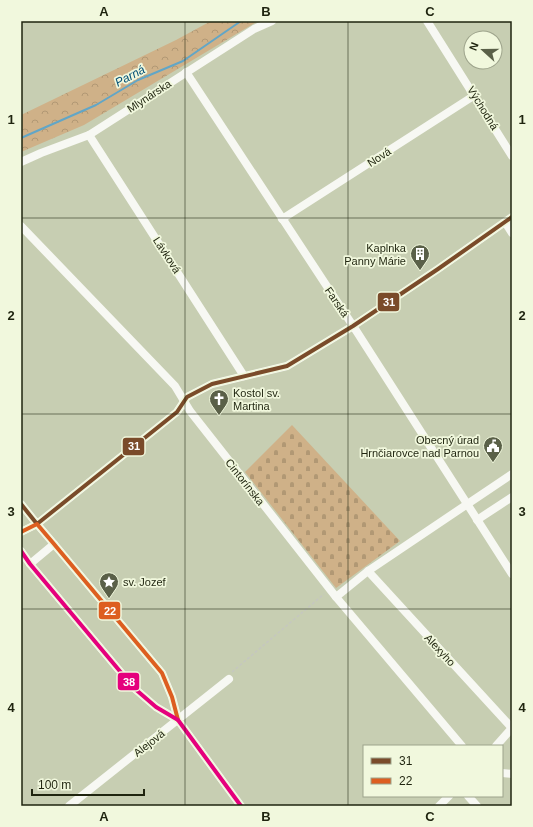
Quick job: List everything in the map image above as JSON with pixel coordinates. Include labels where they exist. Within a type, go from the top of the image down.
[{"type":"street","name":"Mlynárska","points":[[21,162],[89,135],[254,28],[272,21]]},
{"type":"street","name":"Východná","points":[[427,21],[512,156]]},
{"type":"street","name":"Farská","points":[[186,72],[353,326],[512,574]]},
{"type":"street","name":"Nová","points":[[282,219],[475,95]]},
{"type":"street","name":"Lávková","points":[[89,135],[244,376]]},
{"type":"street","points":[[22,530],[37,524],[177,412],[187,397],[212,384],[287,366],[353,326],[512,217]]},
{"type":"street","points":[[505,222],[512,233]]},
{"type":"street","name":"Cintorínska","points":[[21,226],[175,386],[190,412],[336,597],[461,745]]},
{"type":"street","points":[[336,597],[368,571],[512,474]]},
{"type":"street","points":[[478,520],[512,497]]},
{"type":"street","points":[[21,504],[162,673],[172,697],[178,720],[241,806]]},
{"type":"street","points":[[30,564],[54,544]]},
{"type":"street","points":[[21,551],[30,564],[134,688],[156,707],[178,720]]},
{"type":"street","name":"Alexyho","points":[[368,571],[512,728],[497,745]]},
{"type":"street","name":"Alejová","points":[[68,806],[144,748],[228,677]]},
{"type":"street","points":[[156,707],[167,704],[172,697]]},
{"type":"street","points":[[438,806],[448,797]]},
{"type":"street","points":[[469,797],[477,806]]},
{"type":"path","points":[[228,677],[330,588]]},
{"type":"green space","points":[[211,21],[258,21],[84,125],[21,152],[21,115],[176,40]]},
{"type":"green space","points":[[292,425],[400,541],[336,588],[245,472]]},
{"type":"waterway","name":"Parná","points":[[21,138],[96,105],[138,80],[183,61],[241,21]]},
{"type":"transit line","name":"31","points":[[21,504],[37,524],[177,412],[187,397],[212,384],[287,366],[353,326],[512,217]]},
{"type":"transit line","name":"22","points":[[21,532],[37,524],[162,673],[172,697],[178,720]]},
{"type":"transit line","name":"38","points":[[21,551],[30,564],[134,688],[156,707],[178,720],[241,806]]},
{"type":"place","name":"Kaplnka Panny Márie","points":[[420,271]]},
{"type":"place","name":"Kostol sv. Martina","points":[[219,416]]},
{"type":"place","name":"Obecný úrad Hrnčiarovce nad Parnou","points":[[493,463]]},
{"type":"place","name":"sv. Jozef","points":[[109,599]]}]
